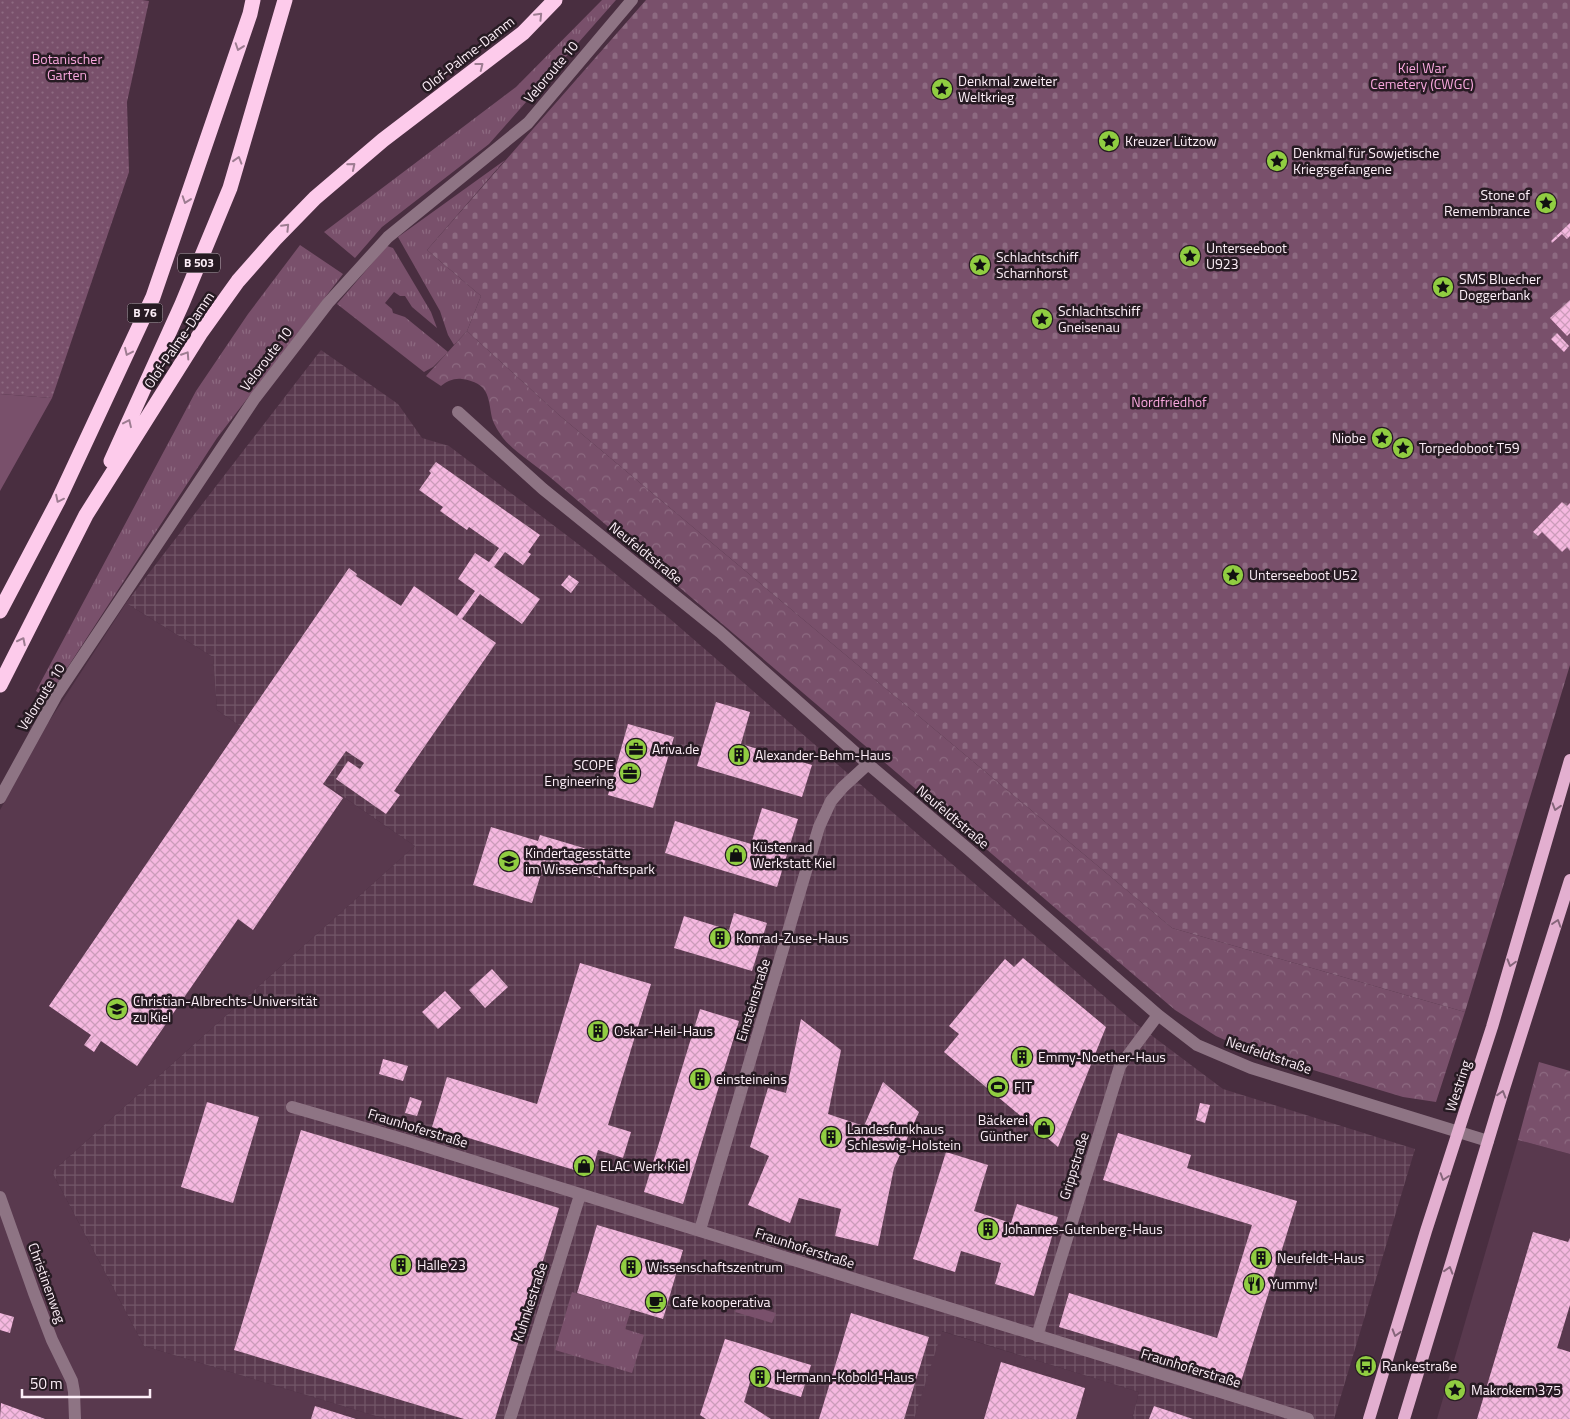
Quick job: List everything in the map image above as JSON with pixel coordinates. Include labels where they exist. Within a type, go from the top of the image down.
[{"type":"highway","name":"B 76","points":[[0,611],[58,501],[153,297],[250,14],[253,0]]},
{"type":"highway","name":"B 503","points":[[86,515],[182,304],[230,188],[285,0]]},
{"type":"highway","name":"Olof-Palme-Damm","points":[[0,685],[86,515],[200,334],[238,281],[315,198],[383,140],[523,33],[555,0]]},
{"type":"main road","name":"Westring","points":[[1369,1419],[1490,1035],[1570,760]]},
{"type":"main road","points":[[1404,1419],[1488,1141],[1570,880]]},
{"type":"street","name":"Veloroute 10","points":[[0,798],[56,696],[255,398],[328,303],[388,237],[528,123],[632,0]]},
{"type":"street","name":"Neufeldtstraße","points":[[458,412],[543,489],[720,632],[868,764],[1158,1015],[1197,1044],[1251,1068],[1488,1141]]},
{"type":"street","name":"Einsteinstraße","points":[[700,1230],[819,827],[830,801],[868,764]]},
{"type":"street","name":"Grippstraße","points":[[1037,1336],[1120,1066],[1158,1015]]},
{"type":"street","name":"Fraunhoferstraße","points":[[292,1107],[382,1132],[700,1230],[1037,1336],[1269,1414],[1308,1419]]},
{"type":"street","name":"Kuhnkestraße","points":[[510,1419],[580,1194]]},
{"type":"street","name":"Christinenweg","points":[[0,1198],[34,1294],[70,1377],[74,1392],[75,1419]]},
{"type":"shaded area","points":[[321,350],[398,404],[422,438],[449,446],[590,553],[669,618],[1135,1023],[1223,1089],[1415,1149],[1334,1419],[1132,1419],[1139,1392],[942,1331],[914,1419],[386,1419],[144,1346],[52,1172],[415,846],[217,710],[213,657],[126,603]]},
{"type":"shaded area","name":"Christian-Albrechts-Universität zu Kiel","points":[[126,603],[213,657],[217,710],[415,846],[52,1172],[144,1346],[386,1419],[0,1419],[0,810],[48,723]]},
{"type":"shaded area","points":[[1518,1140],[1570,1154],[1570,1419],[1437,1419]]},
{"type":"shaded area","points":[[941,1331],[1139,1392],[1132,1419],[914,1419]]},
{"type":"green space","name":"Botanischer Garten","points":[[0,0],[149,1],[127,102],[129,172],[52,398],[0,394]]},
{"type":"green space","points":[[602,0],[616,0],[489,144],[382,227],[355,258],[324,232],[516,87]]},
{"type":"green space","name":"Nordfriedhof","points":[[646,0],[1570,0],[1570,665],[1465,1012],[1172,928],[559,415],[467,331],[481,296],[427,250]]},
{"type":"green space","points":[[505,160],[427,250],[481,296],[467,331],[454,345],[448,335],[440,311],[398,237]]},
{"type":"green space","points":[[300,245],[343,274],[217,438],[47,699],[36,691],[196,391],[248,314]]},
{"type":"green space","points":[[387,246],[393,248],[431,312],[437,328],[412,307],[405,296],[400,296],[394,292],[385,303],[392,309],[393,313],[405,317],[448,352],[433,367],[424,372],[337,304]]},
{"type":"green space","points":[[467,331],[559,415],[1172,928],[1465,1012],[1436,1102],[1403,1097],[1247,1050],[1216,1036],[1175,1010],[551,478],[513,448],[503,438],[494,423],[488,397],[482,387],[471,381],[459,379],[451,380],[441,386],[426,376]]},
{"type":"green space","points":[[0,394],[52,398],[0,491]]},
{"type":"green space","points":[[1539,1062],[1570,1071],[1570,1154],[1518,1140]]},
{"type":"green space","points":[[572,1292],[631,1310],[625,1329],[644,1335],[632,1373],[555,1350]]},
{"type":"green space","points":[[738,1302],[776,1313],[772,1323],[735,1312]]},
{"type":"building","points":[[1570,223],[1570,236],[1567,239],[1562,234],[1552,243],[1551,241]]},
{"type":"building","points":[[1570,300],[1570,333],[1567,336],[1550,318]]},
{"type":"building","points":[[1557,333],[1569,346],[1564,352],[1551,339]]},
{"type":"building","points":[[436,462],[540,535],[528,552],[531,554],[523,565],[505,552],[494,567],[540,599],[522,624],[480,594],[462,619],[496,643],[394,791],[400,795],[386,814],[336,779],[348,761],[360,769],[364,763],[346,751],[323,784],[343,798],[253,930],[238,919],[137,1066],[101,1041],[94,1052],[84,1045],[91,1035],[49,1006],[349,568],[357,574],[356,576],[401,606],[414,586],[457,616],[475,591],[458,579],[475,553],[489,562],[499,548],[469,527],[467,530],[440,511],[443,507],[419,490]]},
{"type":"building","points":[[1562,502],[1567,506],[1570,503],[1570,551],[1567,547],[1562,552],[1542,532],[1538,536],[1533,532]]},
{"type":"building","points":[[569,575],[579,582],[571,593],[561,585]]},
{"type":"building","name":"Alexander-Behm-Haus","points":[[716,702],[750,712],[741,744],[812,765],[802,797],[697,766]]},
{"type":"building","points":[[628,724],[674,737],[653,808],[608,795]]},
{"type":"building","points":[[762,808],[798,819],[777,887],[665,853],[675,821],[751,844]]},
{"type":"building","points":[[491,827],[538,841],[540,835],[607,855],[600,878],[545,861],[532,903],[473,885]]},
{"type":"building","name":"Konrad-Zuse-Haus","points":[[734,913],[767,923],[752,971],[674,948],[684,916],[729,930]]},
{"type":"building","name":"Emmy-Noether-Haus","points":[[1023,958],[1106,1027],[1058,1147],[944,1052],[959,1034],[949,1026],[982,986],[1005,959],[1014,967]]},
{"type":"building","name":"Oskar-Heil-Haus","points":[[580,963],[651,984],[608,1125],[631,1132],[623,1158],[598,1150],[591,1175],[432,1127],[447,1077],[537,1104]]},
{"type":"building","points":[[492,969],[508,987],[485,1008],[469,990]]},
{"type":"building","points":[[445,991],[461,1008],[438,1029],[422,1012]]},
{"type":"building","name":"einsteineins","points":[[700,1009],[739,1021],[683,1204],[644,1192]]},
{"type":"building","name":"Landesfunkhaus Schleswig-Holstein","points":[[801,1019],[841,1050],[828,1114],[864,1126],[883,1082],[919,1112],[894,1168],[878,1246],[835,1236],[841,1209],[799,1198],[790,1223],[748,1205],[769,1156],[750,1147],[768,1088],[786,1093]]},
{"type":"building","points":[[383,1059],[408,1066],[403,1081],[379,1074]]},
{"type":"building","points":[[410,1097],[422,1101],[417,1116],[405,1113]]},
{"type":"building","points":[[207,1102],[259,1117],[233,1203],[181,1187]]},
{"type":"building","points":[[1200,1103],[1210,1105],[1205,1123],[1196,1120]]},
{"type":"building","name":"Halle 23","points":[[301,1130],[559,1208],[495,1419],[464,1419],[234,1350]]},
{"type":"building","name":"Neufeldt-Haus","points":[[1118,1133],[1191,1155],[1187,1168],[1297,1201],[1241,1382],[1059,1327],[1069,1293],[1217,1338],[1252,1225],[1103,1180]]},
{"type":"building","name":"Johannes-Gutenberg-Haus","points":[[946,1152],[988,1165],[974,1211],[1011,1223],[1017,1204],[1058,1217],[1034,1296],[995,1284],[1001,1263],[961,1251],[955,1272],[913,1259]]},
{"type":"building","name":"Wissenschaftszentrum","points":[[597,1225],[683,1250],[663,1319],[577,1293]]},
{"type":"building","points":[[1533,1232],[1568,1242],[1570,1238],[1570,1305],[1557,1348],[1570,1352],[1570,1419],[1477,1419]]},
{"type":"building","points":[[0,1313],[14,1317],[10,1333],[0,1330]]},
{"type":"building","points":[[851,1313],[929,1337],[904,1419],[819,1419]]},
{"type":"building","name":"Hermann-Kobold-Haus","points":[[725,1339],[811,1365],[801,1397],[750,1382],[744,1402],[771,1419],[706,1419],[700,1415]]},
{"type":"building","points":[[1001,1362],[1085,1388],[1076,1419],[984,1419]]},
{"type":"building","points":[[1,1403],[45,1419],[0,1419]]},
{"type":"building","points":[[315,1406],[356,1419],[311,1419]]},
{"type":"building","points":[[1154,1406],[1193,1419],[1149,1419]]},
{"type":"place","name":"Denkmal zweiter Weltkrieg","points":[[942,89]]},
{"type":"place","name":"Kreuzer Lützow","points":[[1109,141]]},
{"type":"place","name":"Denkmal für Sowjetische Kriegsgefangene","points":[[1277,161]]},
{"type":"place","name":"Stone of Remembrance","points":[[1546,203]]},
{"type":"place","name":"Unterseeboot U923","points":[[1190,256]]},
{"type":"place","name":"Schlachtschiff Scharnhorst","points":[[980,265]]},
{"type":"place","name":"SMS Bluecher Doggerbank","points":[[1443,287]]},
{"type":"place","name":"Schlachtschiff Gneisenau","points":[[1042,319]]},
{"type":"place","name":"Niobe","points":[[1382,438]]},
{"type":"place","name":"Torpedoboot T59","points":[[1403,448]]},
{"type":"place","name":"Unterseeboot U52","points":[[1233,575]]},
{"type":"place","name":"Ariva.de","points":[[636,749]]},
{"type":"place","name":"Alexander-Behm-Haus","points":[[739,755]]},
{"type":"place","name":"SCOPE Engineering","points":[[630,773]]},
{"type":"place","name":"Küstenrad Werkstatt Kiel","points":[[736,855]]},
{"type":"place","name":"Kindertagesstätte im Wissenschaftspark","points":[[509,861]]},
{"type":"place","name":"Konrad-Zuse-Haus","points":[[720,938]]},
{"type":"place","name":"Christian-Albrechts-Universität zu Kiel","points":[[117,1009]]},
{"type":"place","name":"Oskar-Heil-Haus","points":[[598,1031]]},
{"type":"place","name":"Emmy-Noether-Haus","points":[[1022,1057]]},
{"type":"place","name":"einsteineins","points":[[700,1079]]},
{"type":"place","name":"FIT","points":[[998,1087]]},
{"type":"place","name":"Bäckerei Günther","points":[[1044,1128]]},
{"type":"place","name":"Landesfunkhaus Schleswig-Holstein","points":[[831,1137]]},
{"type":"place","name":"ELAC Werk Kiel","points":[[584,1166]]},
{"type":"place","name":"Johannes-Gutenberg-Haus","points":[[988,1229]]},
{"type":"place","name":"Neufeldt-Haus","points":[[1261,1258]]},
{"type":"place","name":"Halle 23","points":[[401,1265]]},
{"type":"place","name":"Wissenschaftszentrum","points":[[631,1267]]},
{"type":"place","name":"Yummy!","points":[[1254,1284]]},
{"type":"place","name":"Cafe kooperativa","points":[[656,1302]]},
{"type":"place","name":"Rankestraße","points":[[1366,1366]]},
{"type":"place","name":"Hermann-Kobold-Haus","points":[[760,1377]]},
{"type":"place","name":"Makrokern 375","points":[[1455,1390]]},
{"type":"park label","name":"Kiel War Cemetery (CWGC)","points":[[1422,76]]}]
